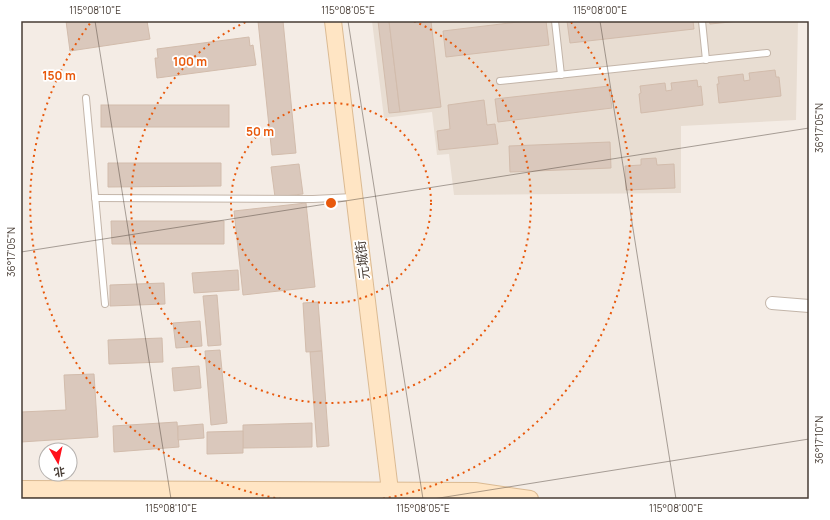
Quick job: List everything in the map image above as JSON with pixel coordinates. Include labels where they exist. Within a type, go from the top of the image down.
[{"type":"street","name":"元城街","points":[[333,21],[390,495]]},
{"type":"street","points":[[772,303],[809,306]]},
{"type":"street","points":[[21,489],[390,495],[475,492],[530,499]]},
{"type":"lane","points":[[555,21],[561,75]]},
{"type":"lane","points":[[702,21],[706,60]]},
{"type":"lane","points":[[500,81],[767,53]]},
{"type":"lane","points":[[86,98],[105,304]]},
{"type":"lane","points":[[95,198],[313,199],[354,197]]},
{"type":"shaded area","points":[[372,21],[798,21],[796,120],[681,126],[681,193],[454,195],[449,154],[437,155],[432,112],[384,118]]},
{"type":"building","points":[[66,21],[147,21],[150,39],[70,51]]},
{"type":"building","points":[[258,21],[283,21],[296,153],[272,155]]},
{"type":"building","points":[[378,21],[389,21],[400,112],[389,113]]},
{"type":"building","points":[[389,21],[431,21],[441,107],[400,112]]},
{"type":"building","points":[[526,21],[546,21],[549,45],[446,57],[443,31]]},
{"type":"building","points":[[567,21],[693,21],[694,29],[570,43]]},
{"type":"building","points":[[709,21],[740,21],[710,24]]},
{"type":"building","points":[[249,37],[250,46],[253,45],[256,65],[157,78],[155,58],[158,58],[157,49]]},
{"type":"building","points":[[775,70],[776,77],[779,77],[781,96],[719,103],[717,84],[719,84],[718,77],[743,74],[744,81],[750,80],[749,73]]},
{"type":"building","points":[[697,80],[698,87],[701,86],[703,105],[641,113],[639,94],[641,93],[640,86],[665,83],[666,91],[672,90],[671,83]]},
{"type":"building","points":[[609,86],[612,108],[498,122],[495,99]]},
{"type":"building","points":[[484,100],[487,125],[495,124],[498,144],[439,150],[437,131],[450,129],[448,105]]},
{"type":"building","points":[[101,105],[229,105],[229,127],[101,127]]},
{"type":"building","points":[[610,142],[611,168],[510,172],[509,146]]},
{"type":"building","points":[[656,158],[657,165],[674,164],[675,188],[626,190],[625,166],[641,165],[641,159]]},
{"type":"building","points":[[108,163],[221,163],[221,186],[108,187]]},
{"type":"building","points":[[299,164],[303,194],[275,197],[271,167]]},
{"type":"building","points":[[306,203],[315,287],[243,295],[234,211]]},
{"type":"building","points":[[111,221],[224,221],[224,244],[112,244]]},
{"type":"building","points":[[238,270],[239,290],[194,293],[192,273]]},
{"type":"building","points":[[164,283],[165,304],[110,306],[110,285]]},
{"type":"building","points":[[217,295],[221,345],[208,346],[203,296]]},
{"type":"building","points":[[318,302],[322,351],[306,352],[303,303]]},
{"type":"building","points":[[200,321],[202,346],[176,348],[173,323]]},
{"type":"building","points":[[162,338],[163,362],[109,364],[108,340]]},
{"type":"building","points":[[220,350],[227,423],[211,425],[205,351]]},
{"type":"building","points":[[322,351],[329,446],[317,447],[310,352]]},
{"type":"building","points":[[199,366],[201,388],[174,391],[172,368]]},
{"type":"building","points":[[94,374],[98,437],[21,442],[21,412],[66,410],[64,375]]},
{"type":"building","points":[[177,422],[179,447],[114,452],[113,426]]},
{"type":"building","points":[[312,423],[312,447],[243,448],[243,425]]},
{"type":"building","points":[[203,424],[204,438],[178,440],[178,426]]},
{"type":"building","points":[[243,431],[243,453],[207,454],[207,432]]}]
